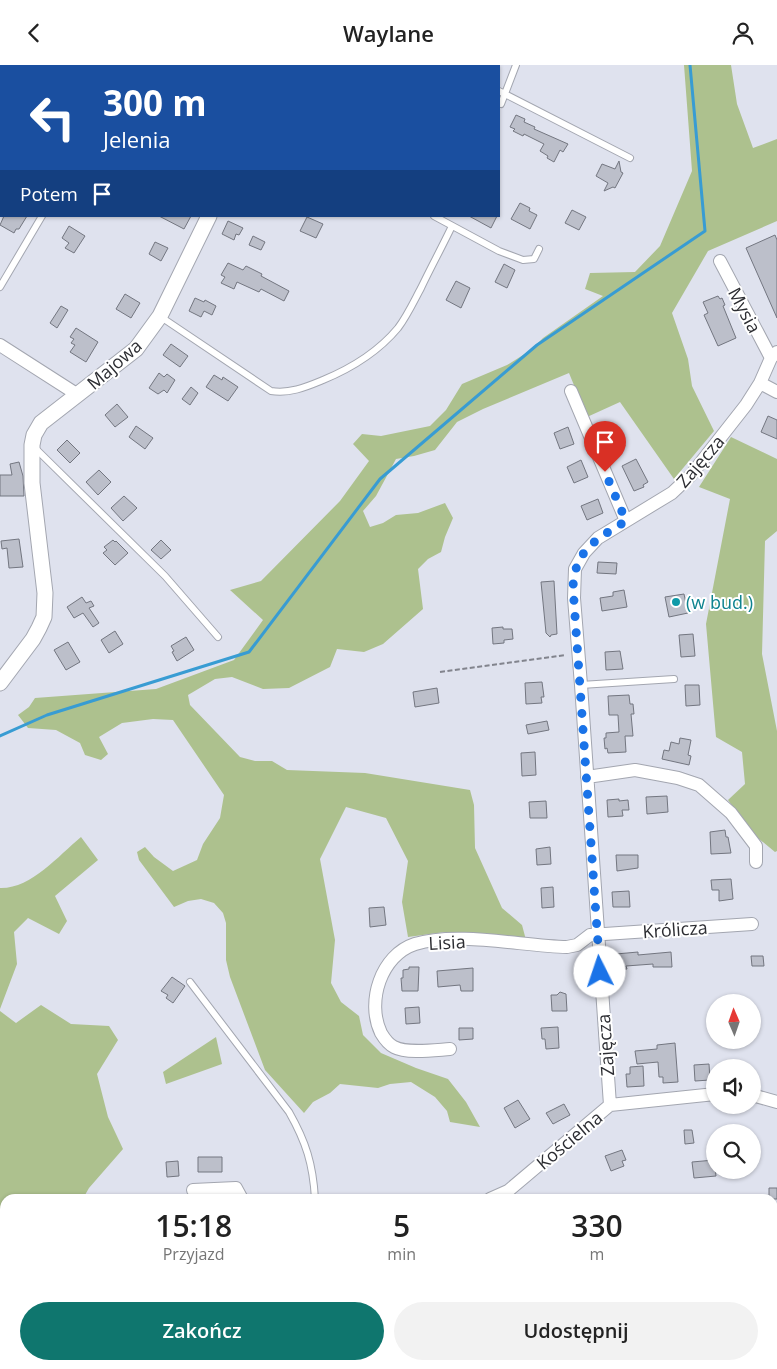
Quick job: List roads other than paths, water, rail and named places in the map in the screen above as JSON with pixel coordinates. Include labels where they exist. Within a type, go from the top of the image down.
[{"type":"street","name":"Majowa","points":[[0,683],[39,628],[44,611],[45,593],[32,483],[32,445],[34,435],[41,423],[136,349],[160,316],[209,217]]},
{"type":"street","name":"Mysia","points":[[720,261],[774,355]]},
{"type":"street","points":[[0,345],[78,395]]},
{"type":"street","name":"Zajęcza","points":[[610,1105],[574,593],[575,569],[589,546],[598,538],[672,493],[691,475],[746,405],[774,355]]},
{"type":"street","points":[[760,383],[777,392]]},
{"type":"street","points":[[571,391],[626,521]]},
{"type":"street","points":[[587,777],[635,769],[678,778],[699,785],[731,813],[756,846],[756,862]]},
{"type":"street","name":"Królicza","points":[[597,934],[752,924]]},
{"type":"street","name":"Lisia","points":[[450,1049],[406,1050],[394,1047],[384,1039],[376,1017],[375,997],[379,982],[397,955],[413,945],[430,941],[455,939],[567,947],[577,945],[590,935],[597,934]]},
{"type":"street","name":"Kościelna","points":[[501,1194],[508,1191],[610,1105],[706,1095]]},
{"type":"street","points":[[761,1098],[777,1102]]},
{"type":"street","points":[[193,1190],[236,1189],[239,1194]]},
{"type":"lane","points":[[501,104],[502,93],[516,65]]},
{"type":"lane","points":[[502,93],[630,158]]},
{"type":"lane","points":[[0,287],[41,217]]},
{"type":"lane","points":[[436,217],[499,251],[523,260],[534,259],[539,249]]},
{"type":"lane","points":[[160,316],[271,391],[280,392],[304,387],[358,363],[388,338],[399,326],[412,305],[452,226]]},
{"type":"lane","points":[[32,445],[165,576],[218,637]]},
{"type":"lane","points":[[581,685],[674,679]]},
{"type":"lane","points":[[190,982],[289,1112],[309,1153],[314,1194]]},
{"type":"waterway","points":[[0,736],[47,715],[249,652],[380,479],[537,345],[705,231],[690,65]]},
{"type":"place","name":"(w bud.)","points":[[676,602]]}]
